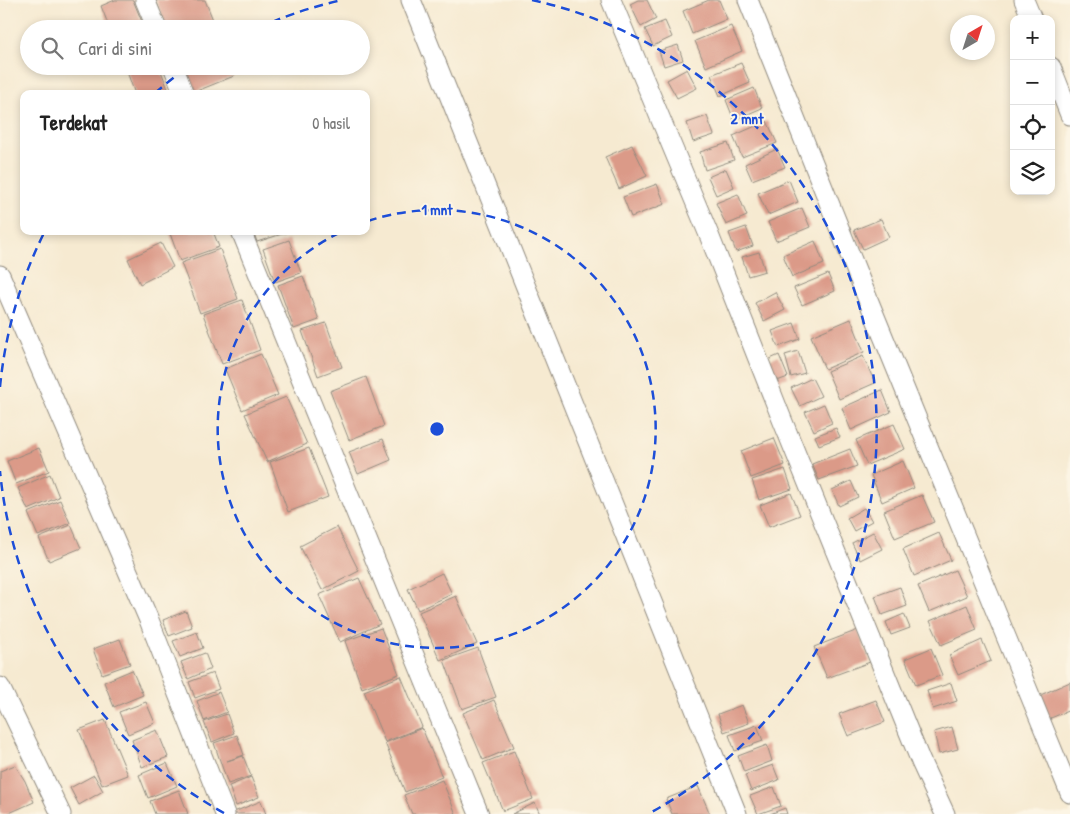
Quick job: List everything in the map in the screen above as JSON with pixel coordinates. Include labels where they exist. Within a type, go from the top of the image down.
[{"type":"street","points":[[145,0],[153,20]]},
{"type":"street","points":[[411,0],[737,814]]},
{"type":"street","points":[[611,0],[709,235],[922,762],[945,814]]},
{"type":"street","points":[[748,0],[858,275],[1070,793]]},
{"type":"street","points":[[1024,0],[1030,15]]},
{"type":"street","points":[[177,75],[182,90]]},
{"type":"street","points":[[1055,78],[1070,115]]},
{"type":"street","points":[[243,235],[479,814]]},
{"type":"street","points":[[0,274],[149,620],[225,814]]},
{"type":"street","points":[[0,687],[61,814]]},
{"type":"building","points":[[115,0],[133,0],[141,20],[106,20],[101,6]]},
{"type":"building","points":[[156,0],[205,0],[213,20],[164,20]]},
{"type":"building","points":[[638,0],[647,0],[656,19],[641,27],[630,4]]},
{"type":"building","points":[[709,0],[719,0],[727,19],[692,34],[683,11]]},
{"type":"building","points":[[665,21],[672,37],[653,46],[645,29]]},
{"type":"building","points":[[731,26],[742,51],[706,67],[695,41]]},
{"type":"building","points":[[678,45],[683,60],[664,66],[659,51]]},
{"type":"building","points":[[741,63],[750,83],[720,96],[711,75]]},
{"type":"building","points":[[687,69],[697,88],[677,98],[667,80]]},
{"type":"building","points":[[128,75],[163,75],[168,90],[134,90]]},
{"type":"building","points":[[185,75],[234,76],[199,90],[191,90]]},
{"type":"building","points":[[754,88],[762,108],[734,120],[726,100]]},
{"type":"building","points":[[707,116],[714,135],[693,142],[687,123]]},
{"type":"building","points":[[767,121],[777,143],[742,157],[733,136]]},
{"type":"building","points":[[728,143],[734,160],[705,170],[700,152]]},
{"type":"building","points":[[632,145],[647,176],[619,189],[605,157]]},
{"type":"building","points":[[777,149],[785,167],[752,180],[745,164]]},
{"type":"building","points":[[726,169],[734,187],[716,195],[708,177]]},
{"type":"building","points":[[789,180],[798,202],[768,215],[758,193]]},
{"type":"building","points":[[657,184],[665,204],[631,217],[623,197]]},
{"type":"building","points":[[738,194],[747,216],[726,225],[716,203]]},
{"type":"building","points":[[802,208],[810,227],[776,241],[768,222]]},
{"type":"building","points":[[881,219],[889,237],[863,249],[854,230]]},
{"type":"building","points":[[746,227],[753,246],[736,252],[729,233]]},
{"type":"building","points":[[170,235],[214,235],[219,247],[180,261]]},
{"type":"building","points":[[254,235],[279,235],[257,242]]},
{"type":"building","points":[[289,240],[301,273],[275,282],[263,249]]},
{"type":"building","points":[[815,241],[824,264],[792,277],[783,255]]},
{"type":"building","points":[[161,243],[173,267],[140,284],[128,259]]},
{"type":"building","points":[[220,249],[238,299],[200,313],[181,263]]},
{"type":"building","points":[[759,252],[765,271],[748,276],[742,257]]},
{"type":"building","points":[[828,274],[835,291],[802,305],[794,288]]},
{"type":"building","points":[[303,276],[319,320],[294,329],[278,285]]},
{"type":"building","points":[[775,292],[785,310],[764,321],[755,303]]},
{"type":"building","points":[[242,300],[260,350],[222,364],[203,314]]},
{"type":"building","points":[[851,319],[864,352],[825,369],[811,336]]},
{"type":"building","points":[[326,323],[342,367],[318,376],[302,331]]},
{"type":"building","points":[[794,323],[800,339],[778,347],[772,331]]},
{"type":"building","points":[[798,351],[805,373],[791,377],[785,355]]},
{"type":"building","points":[[261,354],[278,395],[242,410],[225,369]]},
{"type":"building","points":[[779,355],[788,377],[777,381],[768,360]]},
{"type":"building","points":[[863,356],[875,383],[839,399],[827,371]]},
{"type":"building","points":[[366,377],[384,426],[349,440],[330,391]]},
{"type":"building","points":[[812,378],[821,396],[800,406],[791,388]]},
{"type":"building","points":[[882,390],[891,412],[851,430],[842,408]]},
{"type":"building","points":[[286,397],[307,444],[267,462],[245,414]]},
{"type":"building","points":[[824,404],[832,423],[814,431],[805,412]]},
{"type":"building","points":[[894,424],[905,449],[867,465],[856,440]]},
{"type":"building","points":[[836,428],[840,437],[819,445],[815,436]]},
{"type":"building","points":[[774,438],[785,465],[751,478],[741,451]]},
{"type":"building","points":[[383,439],[391,460],[358,474],[349,452]]},
{"type":"building","points":[[39,448],[49,471],[16,484],[7,461]]},
{"type":"building","points":[[309,448],[328,497],[288,512],[270,462]]},
{"type":"building","points":[[850,449],[857,466],[819,480],[812,464]]},
{"type":"building","points":[[903,461],[914,488],[882,502],[871,475]]},
{"type":"building","points":[[785,469],[792,489],[759,500],[752,480]]},
{"type":"building","points":[[50,474],[59,497],[28,510],[18,488]]},
{"type":"building","points":[[851,481],[858,497],[839,506],[832,490]]},
{"type":"building","points":[[791,493],[800,515],[769,527],[760,505]]},
{"type":"building","points":[[922,495],[934,522],[895,538],[884,511]]},
{"type":"building","points":[[60,500],[70,523],[38,536],[28,513]]},
{"type":"building","points":[[864,508],[872,521],[854,531],[847,518]]},
{"type":"building","points":[[71,525],[81,548],[49,561],[39,538]]},
{"type":"building","points":[[337,527],[359,571],[322,590],[300,546]]},
{"type":"building","points":[[873,532],[882,549],[860,560],[852,543]]},
{"type":"building","points":[[939,533],[951,560],[914,576],[903,549]]},
{"type":"building","points":[[955,570],[967,596],[929,612],[918,586]]},
{"type":"building","points":[[442,573],[452,594],[418,610],[408,589]]},
{"type":"building","points":[[359,578],[380,624],[340,642],[319,595]]},
{"type":"building","points":[[900,587],[907,606],[882,615],[875,596]]},
{"type":"building","points":[[456,596],[477,644],[440,660],[419,612]]},
{"type":"building","points":[[967,605],[977,630],[941,645],[930,621]]},
{"type":"building","points":[[186,611],[192,627],[169,636],[163,620]]},
{"type":"building","points":[[904,614],[910,628],[891,635],[886,622]]},
{"type":"building","points":[[381,628],[399,674],[362,688],[345,641]]},
{"type":"building","points":[[858,630],[870,662],[827,678],[814,647]]},
{"type":"building","points":[[197,632],[203,648],[180,657],[173,641]]},
{"type":"building","points":[[120,639],[130,664],[102,674],[93,649]]},
{"type":"building","points":[[982,640],[991,661],[958,675],[949,655]]},
{"type":"building","points":[[478,648],[496,697],[462,709],[444,660]]},
{"type":"building","points":[[931,648],[942,675],[916,685],[905,659]]},
{"type":"building","points":[[205,653],[211,669],[188,679],[181,662]]},
{"type":"building","points":[[132,670],[143,695],[114,707],[104,682]]},
{"type":"building","points":[[213,673],[219,689],[195,698],[189,682]]},
{"type":"building","points":[[401,676],[422,727],[385,742],[364,691]]},
{"type":"building","points":[[1070,682],[1070,710],[1046,720],[1036,697]]},
{"type":"building","points":[[951,683],[957,701],[933,709],[927,691]]},
{"type":"building","points":[[219,692],[227,712],[204,721],[197,701]]},
{"type":"building","points":[[494,700],[514,747],[483,760],[463,713]]},
{"type":"building","points":[[876,700],[885,722],[848,736],[839,714]]},
{"type":"building","points":[[146,702],[155,723],[128,734],[119,712]]},
{"type":"building","points":[[742,705],[749,723],[724,732],[718,714]]},
{"type":"building","points":[[227,714],[234,733],[212,742],[204,722]]},
{"type":"building","points":[[105,720],[128,775],[102,785],[79,730]]},
{"type":"building","points":[[757,725],[763,741],[735,751],[729,735]]},
{"type":"building","points":[[952,727],[958,749],[939,754],[934,732]]},
{"type":"building","points":[[422,728],[442,777],[405,792],[385,743]]},
{"type":"building","points":[[157,730],[168,757],[142,767],[132,740]]},
{"type":"building","points":[[237,735],[244,755],[227,761],[243,756],[251,776],[228,784],[214,743]]},
{"type":"building","points":[[767,745],[772,761],[744,772],[738,756]]},
{"type":"building","points":[[514,751],[533,799],[503,811],[483,763]]},
{"type":"building","points":[[167,763],[177,786],[148,798],[139,775]]},
{"type":"building","points":[[15,765],[25,781],[34,802],[7,814],[0,814],[0,771]]},
{"type":"building","points":[[773,765],[779,780],[751,791],[745,775]]},
{"type":"building","points":[[94,775],[103,791],[79,805],[70,788]]},
{"type":"building","points":[[251,777],[259,797],[236,806],[229,786]]},
{"type":"building","points":[[442,780],[456,814],[412,814],[404,795]]},
{"type":"building","points":[[698,786],[710,814],[672,814],[666,799]]},
{"type":"building","points":[[774,787],[781,806],[758,814],[750,796]]},
{"type":"building","points":[[179,790],[188,814],[155,814],[150,801]]},
{"type":"building","points":[[261,801],[266,814],[229,814]]},
{"type":"building","points":[[535,803],[540,814],[512,814]]},
{"type":"building","points":[[785,808],[787,814],[770,814]]}]
